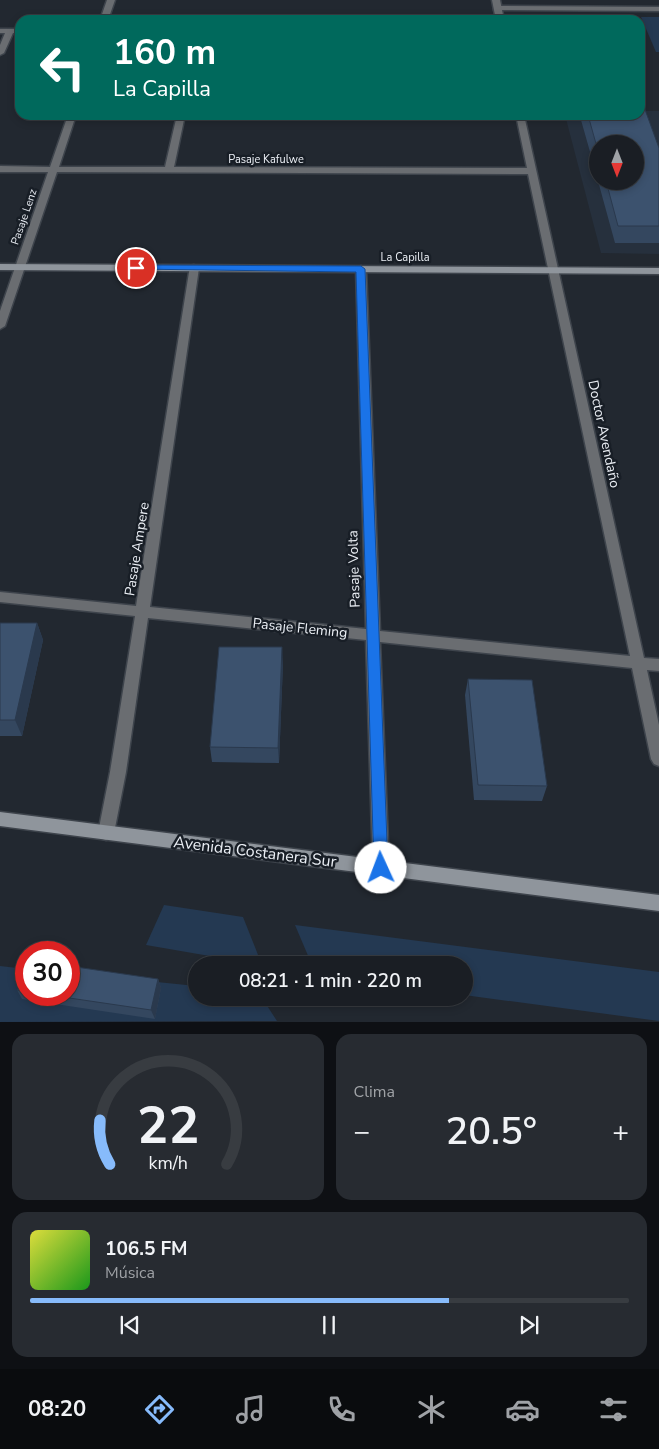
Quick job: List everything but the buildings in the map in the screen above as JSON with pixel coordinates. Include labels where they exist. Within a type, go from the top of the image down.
[{"type":"street","points":[[106,15],[111,0]]},
{"type":"street","points":[[496,4],[659,8]]},
{"type":"street","points":[[0,31],[15,31]]},
{"type":"street","points":[[0,53],[10,31]]},
{"type":"street","name":"Pasaje Lenz","points":[[0,326],[70,120]]},
{"type":"street","points":[[169,170],[180,120]]},
{"type":"street","name":"Doctor Avendaño","points":[[521,120],[659,759]]},
{"type":"street","name":"Pasaje Kafulwe","points":[[0,169],[532,171]]},
{"type":"street","name":"La Capilla","points":[[0,266],[659,271]]},
{"type":"street","name":"Pasaje Ampere","points":[[106,833],[118,772],[194,268]]},
{"type":"street","name":"Pasaje Volta","points":[[361,269],[381,868]]},
{"type":"street","name":"Pasaje Fleming","points":[[0,597],[659,665]]},
{"type":"street","name":"Avenida Costanera Sur","points":[[0,819],[659,904]]},
{"type":"shaded area","points":[[645,17],[659,17],[659,52],[656,52],[645,26]]},
{"type":"shaded area","points":[[645,111],[659,111],[659,254],[601,253],[566,120],[645,120]]},
{"type":"shaded area","points":[[164,905],[243,917],[258,956],[210,956],[146,945]]},
{"type":"shaded area","points":[[295,925],[659,972],[659,1021],[473,996],[473,956],[308,956]]},
{"type":"shaded area","points":[[0,966],[15,968],[15,1006],[80,1006],[80,974],[188,985],[188,1006],[267,1006],[277,1021],[0,1022]]},
{"type":"route","points":[[136,268],[361,269],[381,868]]}]
